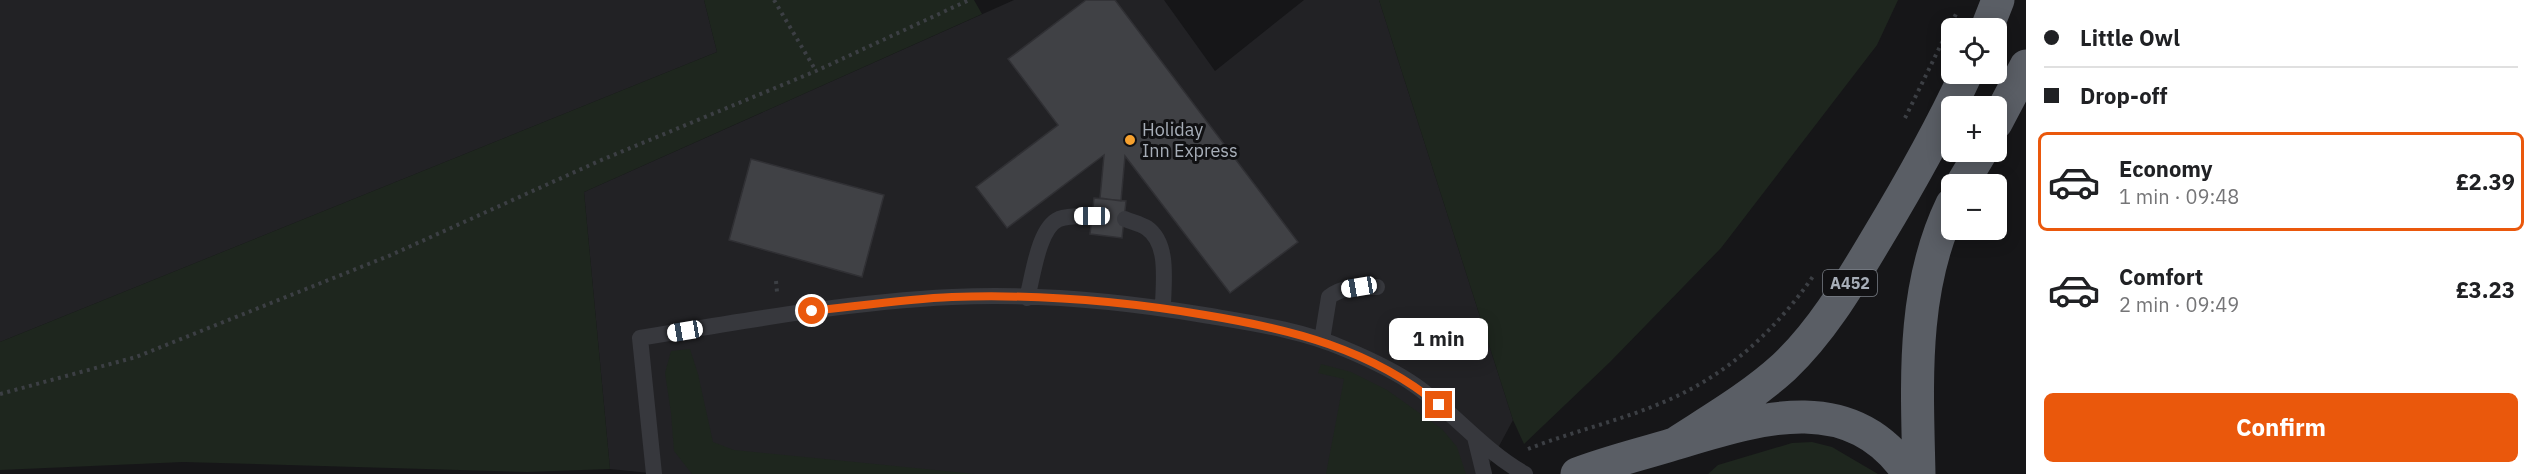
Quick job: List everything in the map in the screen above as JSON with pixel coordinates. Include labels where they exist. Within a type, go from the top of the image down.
[{"type":"highway","points":[[1991,18],[1998,0]]},
{"type":"highway","points":[[2007,102],[2026,66]]},
{"type":"highway","name":"A452","points":[[1676,443],[1749,396],[1784,367],[1809,340],[1851,282],[1903,195],[1961,84]]},
{"type":"highway","points":[[1919,474],[1917,379],[1920,317],[1935,244],[1941,230]]},
{"type":"highway","points":[[1577,474],[1676,443],[1758,421],[1803,416],[1839,423],[1874,435],[1900,460],[1909,474]]},
{"type":"lane","points":[[1027,298],[1043,237],[1048,227],[1057,220],[1069,216],[1092,216]]},
{"type":"lane","points":[[1125,219],[1145,226],[1154,234],[1159,245],[1162,258],[1163,308]]},
{"type":"lane","points":[[1322,340],[1329,297],[1338,291],[1359,287],[1377,287]]},
{"type":"lane","points":[[654,474],[640,339],[812,311],[952,297],[1099,300],[1231,319],[1322,340],[1397,374],[1416,386],[1475,437],[1518,469]]},
{"type":"lane","points":[[1475,437],[1484,474]]},
{"type":"path","points":[[774,0],[816,71]]},
{"type":"path","points":[[0,394],[147,352],[391,255],[599,161],[816,71],[969,0]]},
{"type":"path","points":[[1905,119],[1959,7]]},
{"type":"path","points":[[1518,469],[1528,449],[1647,408],[1706,381],[1758,343],[1786,313],[1818,268]]},
{"type":"shaded area","points":[[0,0],[704,0],[717,52],[0,342]]},
{"type":"shaded area","points":[[704,0],[974,0],[982,14],[584,192],[610,469],[527,472],[183,462],[0,470],[0,342],[717,52]]},
{"type":"shaded area","points":[[1014,0],[1164,0],[1215,71],[1304,0],[1379,0],[1513,420],[1484,474],[659,474],[610,469],[584,192]]},
{"type":"shaded area","points":[[1379,0],[1898,0],[1877,45],[1721,248],[1610,362],[1524,444],[1513,420]]},
{"type":"shaded area","points":[[690,349],[713,442],[734,450],[975,474],[692,474],[674,451],[665,373],[671,351]]},
{"type":"shaded area","points":[[1321,364],[1351,372],[1387,390],[1442,429],[1457,447],[1466,474],[1326,474],[1344,379],[1318,373]]},
{"type":"shaded area","points":[[1812,442],[1832,447],[1878,474],[1708,474],[1718,465],[1792,443]]},
{"type":"building","name":"Holiday Inn Express","points":[[1086,0],[1115,0],[1298,242],[1230,293],[1125,156],[1121,201],[1100,198],[1104,155],[1007,228],[976,187],[1058,125],[1008,59]]},
{"type":"building","points":[[751,159],[884,195],[862,277],[729,240]]},
{"type":"building","points":[[1094,198],[1126,201],[1122,238],[1090,234]]},
{"type":"place","name":"Holiday Inn Express","points":[[1130,140]]},
{"type":"route","points":[[812,311],[952,297],[1099,300],[1163,308],[1231,319],[1322,340],[1397,374],[1439,405]]}]
